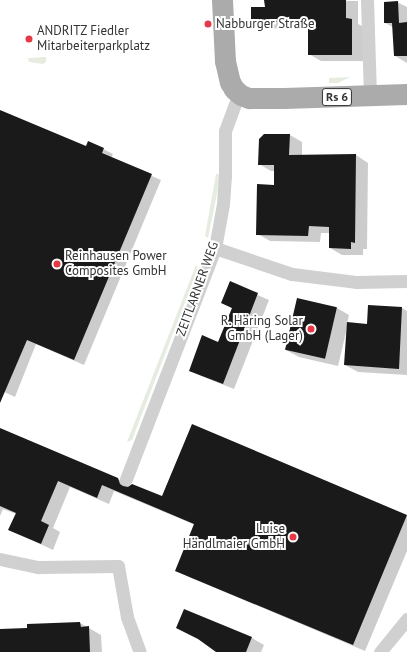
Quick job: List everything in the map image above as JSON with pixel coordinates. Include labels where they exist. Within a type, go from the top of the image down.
[{"type":"main road","points":[[222,0],[225,61],[230,82],[239,93]]},
{"type":"main road","name":"Rs 6","points":[[239,93],[249,98],[407,94]]},
{"type":"street","points":[[367,0],[370,96]]},
{"type":"street","name":"ZEITLARNER WEG","points":[[126,479],[215,248],[225,177],[225,131],[239,93]]},
{"type":"street","points":[[215,248],[292,274],[356,282],[407,280]]},
{"type":"street","points":[[0,559],[39,567],[118,566],[127,617],[140,652]]},
{"type":"street","points":[[380,652],[407,619]]},
{"type":"shaded area","points":[[46,57],[46,62],[43,64],[29,62],[28,58]]},
{"type":"shaded area","points":[[350,77],[338,83],[329,83],[329,78]]},
{"type":"shaded area","points":[[216,174],[220,174],[208,238],[205,236]]},
{"type":"shaded area","points":[[196,265],[198,269],[132,440],[127,442]]},
{"type":"building","points":[[264,0],[346,0],[346,18],[352,19],[352,55],[308,55],[308,19],[279,19],[279,22],[251,22],[251,7],[265,7]]},
{"type":"building","points":[[398,1],[399,23],[407,22],[407,56],[394,56],[392,23],[384,23],[384,2]]},
{"type":"building","name":"Reinhausen Power Composites GmbH","points":[[0,110],[86,146],[88,141],[104,148],[102,153],[152,174],[74,360],[27,340],[0,403]]},
{"type":"building","points":[[264,134],[290,134],[289,155],[356,154],[355,243],[351,242],[351,249],[329,248],[329,227],[309,226],[308,236],[256,235],[257,184],[274,185],[274,165],[258,165],[259,139]]},
{"type":"building","points":[[230,281],[258,293],[223,384],[189,371],[202,335],[218,342],[232,308],[221,303]]},
{"type":"building","name":"R. Häring Solar GmbH (Lager)","points":[[297,298],[337,307],[325,359],[285,350]]},
{"type":"building","points":[[368,305],[402,307],[399,369],[344,365],[347,322],[367,324]]},
{"type":"building","name":"Luise Händlmaier GmbH","points":[[192,424],[407,515],[353,645],[175,571],[194,524],[102,485],[97,498],[58,481],[41,521],[49,525],[41,544],[8,530],[16,513],[0,506],[0,428],[118,478],[120,484],[123,486],[128,487],[132,484],[162,496]]},
{"type":"building","points":[[184,609],[252,637],[246,652],[216,652],[198,639],[176,628]]},
{"type":"building","points":[[80,622],[81,627],[89,626],[90,652],[0,652],[0,629],[27,628],[27,624]]},
{"type":"place","name":"Nabburger Straße","points":[[208,24]]},
{"type":"place","name":"ANDRITZ Fiedler Mitarbeiterparkplatz","points":[[29,39]]},
{"type":"place","name":"Reinhausen Power Composites GmbH","points":[[57,264]]},
{"type":"place","name":"R. Häring Solar GmbH (Lager)","points":[[311,329]]},
{"type":"place","name":"Luise Händlmaier GmbH","points":[[293,537]]}]
